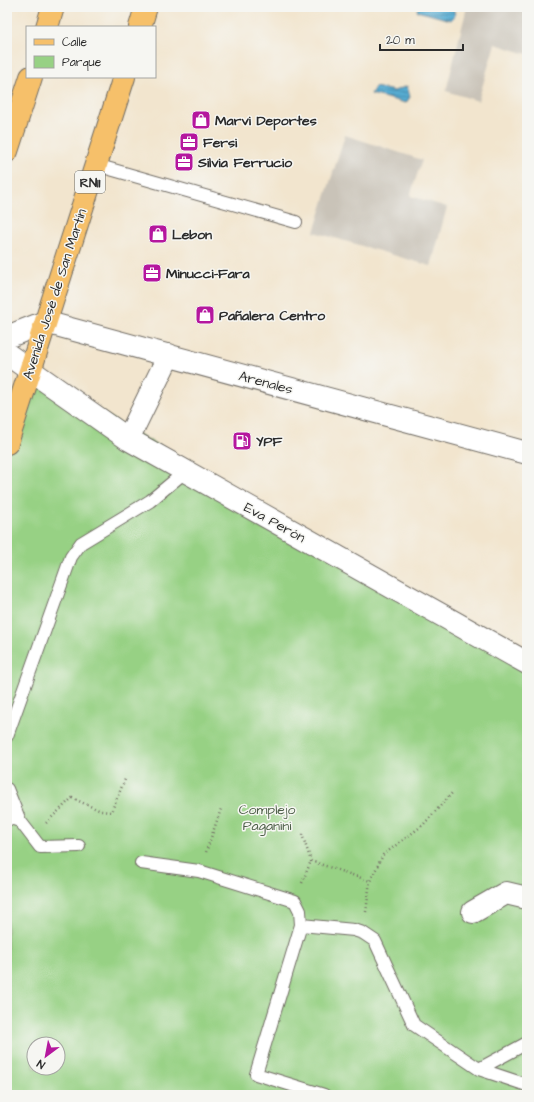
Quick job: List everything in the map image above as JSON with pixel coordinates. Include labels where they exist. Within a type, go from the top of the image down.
[{"type":"main road","points":[[47,26],[53,7]]},
{"type":"main road","points":[[140,26],[146,7]]},
{"type":"main road","points":[[7,151],[31,78]]},
{"type":"main road","name":"Avenida José de San Martín","points":[[7,443],[124,78]]},
{"type":"street","points":[[7,337],[45,322]]},
{"type":"street","name":"Arenales","points":[[45,322],[527,453]]},
{"type":"street","name":"Eva Perón","points":[[7,354],[128,439],[527,663]]},
{"type":"street","points":[[128,439],[169,355]]},
{"type":"street","points":[[473,912],[506,893],[527,898]]},
{"type":"lane","points":[[96,165],[296,222]]},
{"type":"lane","points":[[7,736],[71,557],[82,543],[150,501],[186,471]]},
{"type":"lane","points":[[7,789],[20,821],[40,847],[79,846]]},
{"type":"lane","points":[[7,817],[20,821]]},
{"type":"lane","points":[[141,862],[199,871],[295,901],[300,910],[301,925],[256,1074],[324,1095]]},
{"type":"lane","points":[[301,925],[363,933],[375,941],[414,1025],[479,1069],[527,1085]]},
{"type":"lane","points":[[479,1069],[527,1043]]},
{"type":"path","points":[[32,837],[72,798],[101,811],[111,812],[126,777]]},
{"type":"path","points":[[363,933],[370,881],[384,855],[423,825],[452,793]]},
{"type":"path","points":[[199,871],[221,809]]},
{"type":"path","points":[[302,834],[311,861],[370,881]]},
{"type":"shaded area","points":[[467,7],[512,7],[527,12],[527,54],[495,44],[478,101],[446,91]]},
{"type":"shaded area","points":[[345,135],[422,160],[410,196],[447,207],[431,266],[314,232]]},
{"type":"green space","name":"Complejo Paganini","points":[[30,370],[527,663],[527,1095],[7,1095],[7,443]]},
{"type":"water","points":[[418,7],[453,7],[455,15],[451,20],[417,11]]},
{"type":"water","points":[[407,86],[410,97],[406,103],[371,94],[375,87],[394,91]]},
{"type":"place","name":"Marvi Deportes","points":[[201,120]]},
{"type":"place","name":"Fersi","points":[[189,142]]},
{"type":"place","name":"Silvia Ferrucio","points":[[184,162]]},
{"type":"place","name":"Lebon","points":[[158,234]]},
{"type":"place","name":"Minucci-Fara","points":[[152,273]]},
{"type":"place","name":"Pañalera Centro","points":[[205,315]]},
{"type":"place","name":"YPF","points":[[242,441]]}]
